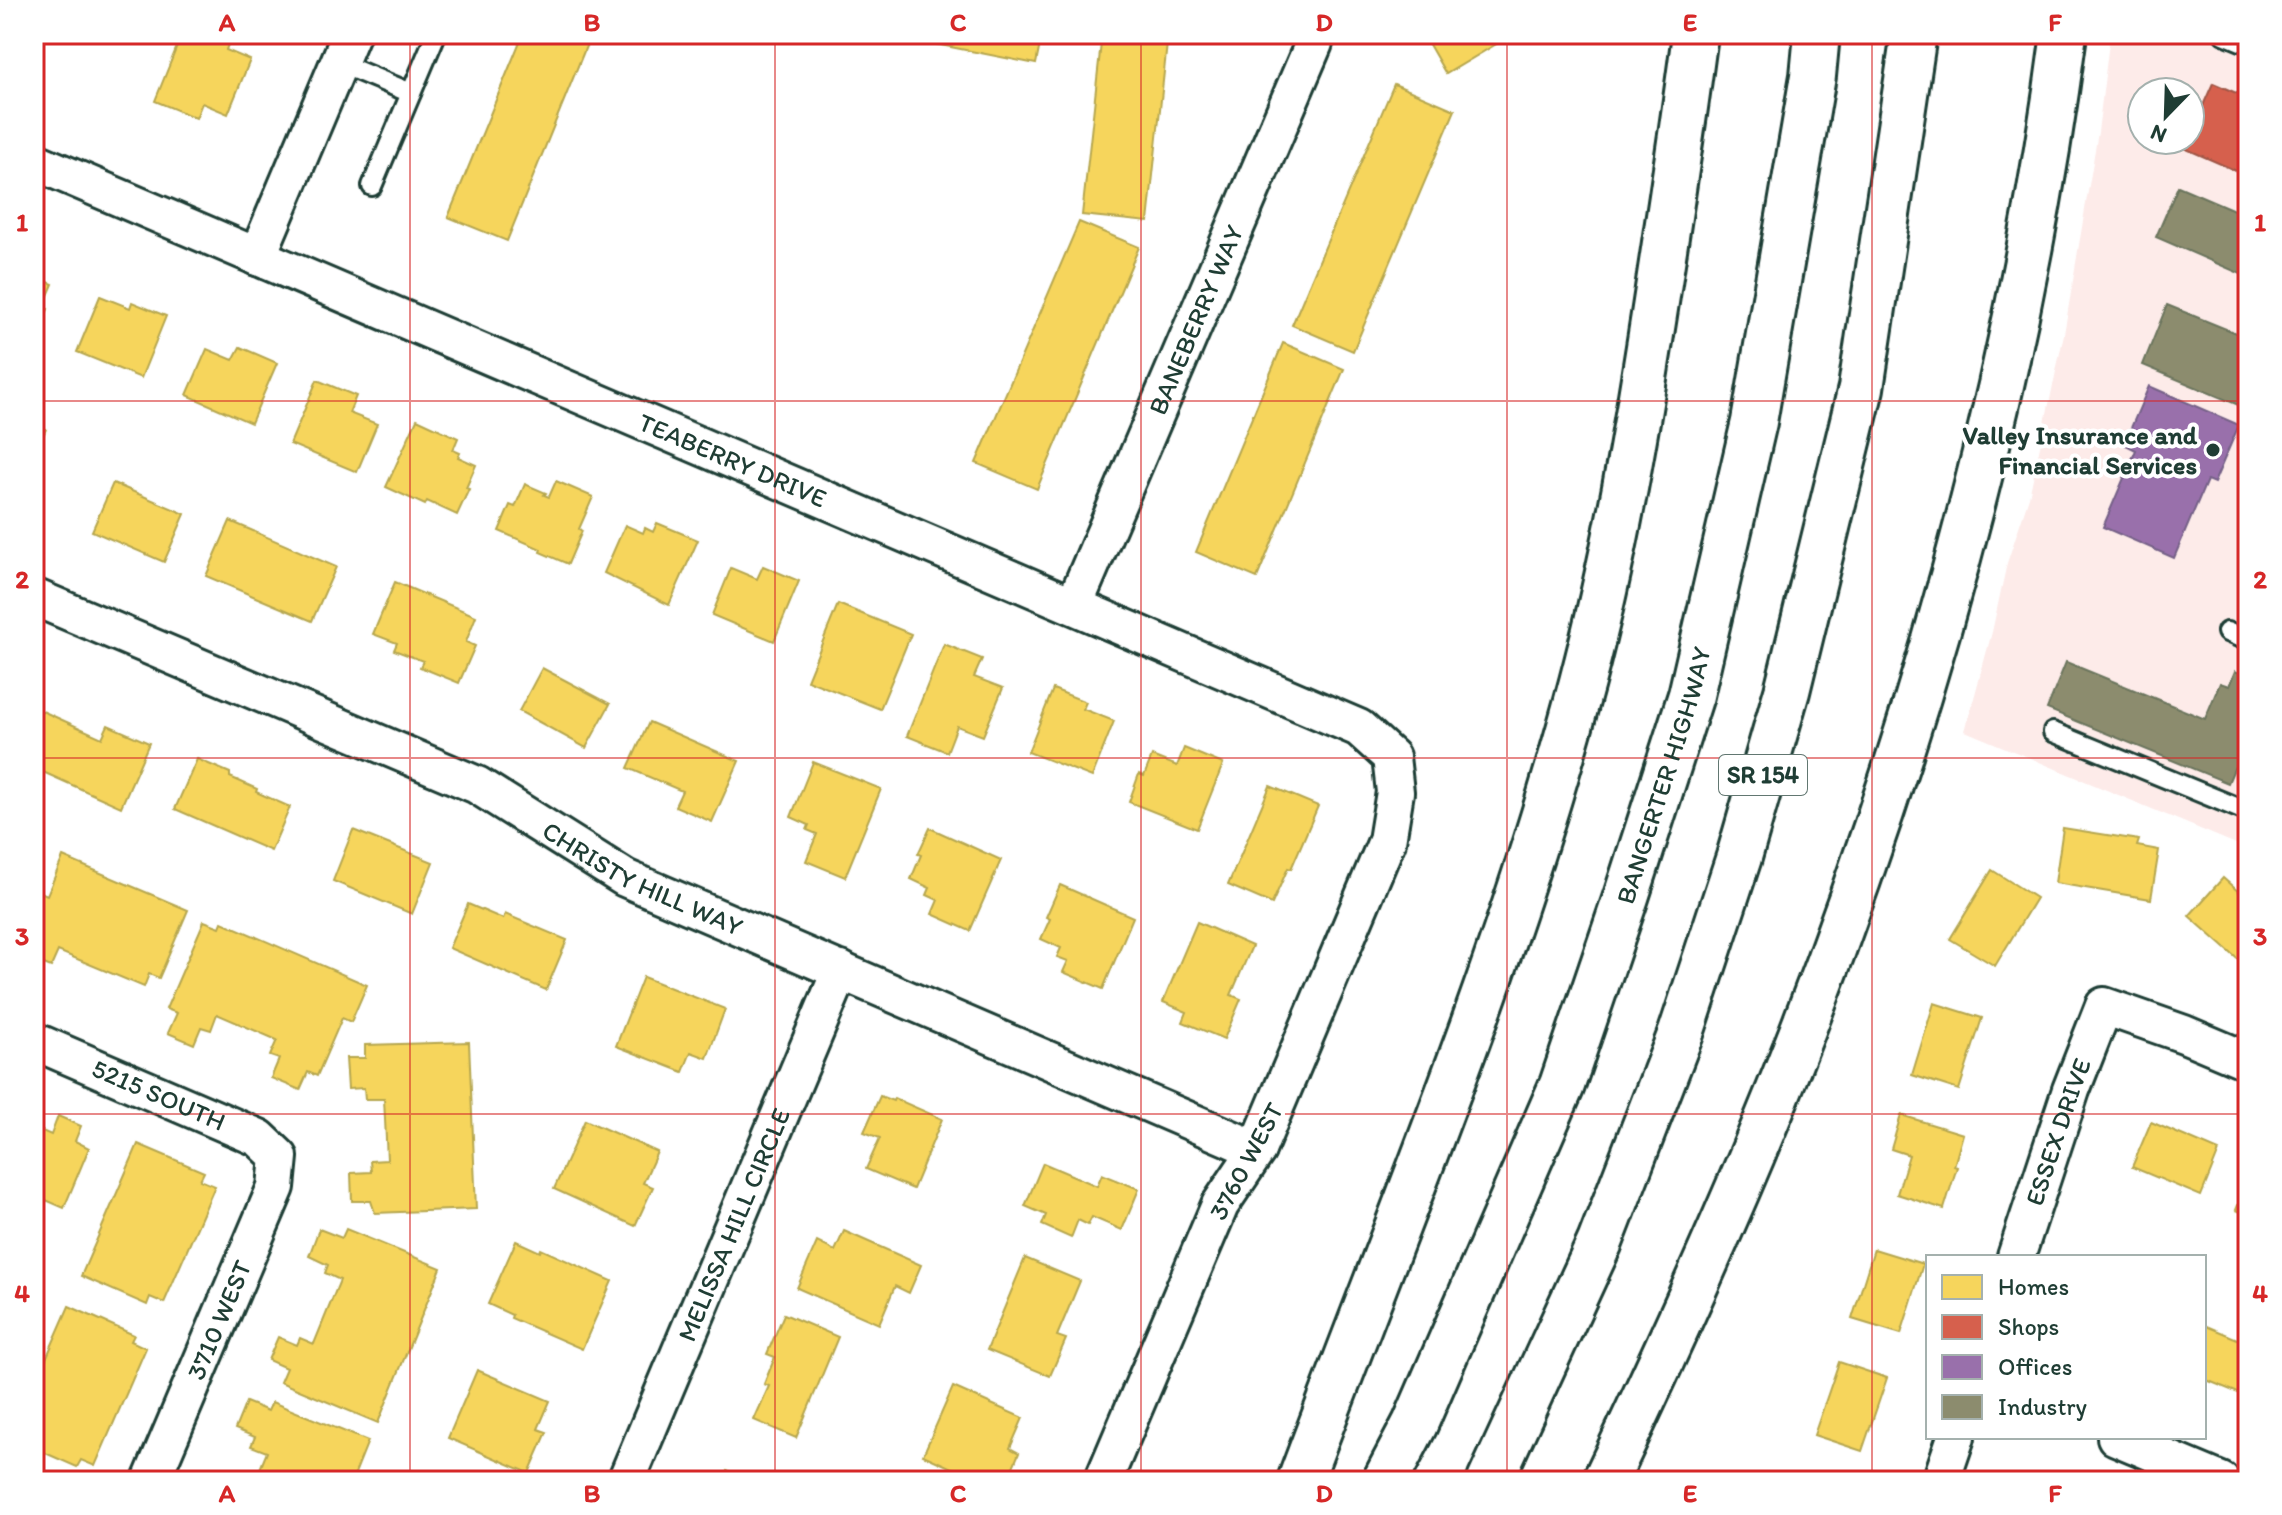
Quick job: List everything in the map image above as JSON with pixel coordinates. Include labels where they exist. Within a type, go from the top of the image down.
[{"type":"highway","points":[[1300,1481],[1465,1052],[1550,796],[1583,680],[1633,446],[1695,34]]},
{"type":"highway","name":"BANGERTER HIGHWAY","points":[[1385,1481],[1415,1424],[1562,1085],[1691,695],[1754,422],[1813,76],[1817,34]]},
{"type":"highway","name":"SR 154","points":[[1490,1481],[1600,1242],[1681,1033],[1739,857],[1787,691],[1861,388],[1914,34]]},
{"type":"highway","points":[[1605,1481],[1714,1240],[1802,1032],[1860,874],[1913,715],[1959,553],[2000,390],[2031,237],[2064,34]]},
{"type":"street","name":"BANEBERRY WAY","points":[[1074,605],[1314,43],[1314,34]]},
{"type":"street","points":[[257,257],[345,48]]},
{"type":"street","name":"TEABERRY DRIVE","points":[[34,161],[1359,728],[1391,757],[1395,792]]},
{"type":"street","name":"CHRISTY HILL WAY","points":[[34,597],[477,785],[625,878],[1257,1150]]},
{"type":"street","name":"3760 WEST","points":[[1103,1481],[1220,1205],[1257,1150],[1387,841],[1395,792]]},
{"type":"street","name":"MELISSA HILL CIRCLE","points":[[626,1481],[841,970]]},
{"type":"street","name":"ESSEX DRIVE","points":[[2017,1255],[2071,1090],[2104,1006],[2248,1061]]},
{"type":"street","name":"5215 SOUTH","points":[[34,1041],[259,1138],[279,1157]]},
{"type":"street","name":"3710 WEST","points":[[151,1481],[276,1187],[279,1157]]},
{"type":"street","points":[[1941,1481],[1955,1439]]},
{"type":"street","points":[[2121,1439],[2221,1481]]},
{"type":"lane","points":[[372,186],[436,34]]},
{"type":"lane","points":[[2224,34],[2248,44]]},
{"type":"lane","points":[[345,48],[411,93]]},
{"type":"lane","points":[[2227,632],[2248,641]]},
{"type":"lane","points":[[2053,732],[2246,805]]},
{"type":"shaded area","points":[[2110,34],[2248,34],[2248,849],[1965,731],[2007,563],[2029,497],[2064,334],[2098,132]]},
{"type":"building: Homes","points":[[182,34],[227,34],[231,36],[226,50],[250,60],[228,114],[202,103],[196,118],[155,101]]},
{"type":"building: Homes","points":[[523,34],[591,34],[507,241],[448,217]]},
{"type":"building: Homes","points":[[885,34],[1042,34],[1036,64]]},
{"type":"building: Homes","points":[[1102,34],[1168,34],[1148,222],[1082,215]]},
{"type":"building: Homes","points":[[1423,34],[1499,34],[1503,40],[1446,74]]},
{"type":"building: Homes","points":[[1394,84],[1455,110],[1353,351],[1292,325]]},
{"type":"building: Homes","points":[[1079,222],[1139,247],[1037,489],[976,463]]},
{"type":"building: Homes","points":[[34,276],[53,284],[43,307],[48,309],[38,334],[34,332]]},
{"type":"building: Homes","points":[[100,296],[130,308],[132,302],[166,316],[141,378],[77,352]]},
{"type":"building: Homes","points":[[1283,343],[1344,369],[1257,578],[1196,552]]},
{"type":"building: Homes","points":[[240,347],[277,363],[251,423],[187,395],[207,349],[233,360]]},
{"type":"building: Homes","points":[[317,380],[356,396],[349,413],[377,424],[357,472],[290,444]]},
{"type":"building: Homes","points":[[417,419],[458,438],[453,450],[460,453],[458,457],[476,465],[457,515],[427,501],[425,505],[386,487]]},
{"type":"building: Homes","points":[[34,424],[46,429],[34,456]]},
{"type":"building: Homes","points":[[556,481],[593,497],[568,564],[499,531],[510,505],[515,507],[525,484],[549,497]]},
{"type":"building: Homes","points":[[113,483],[185,514],[164,562],[92,531]]},
{"type":"building: Homes","points":[[230,521],[336,567],[312,621],[206,576]]},
{"type":"building: Homes","points":[[657,523],[698,540],[669,605],[604,573],[625,525],[643,533],[645,528],[653,532]]},
{"type":"building: Homes","points":[[763,566],[799,581],[774,641],[712,615],[731,568],[757,579]]},
{"type":"building: Homes","points":[[395,582],[476,616],[466,642],[475,646],[459,683],[420,667],[423,661],[394,650],[397,643],[373,634]]},
{"type":"building: Homes","points":[[838,604],[911,634],[880,709],[807,680]]},
{"type":"building: Homes","points":[[944,644],[982,659],[974,677],[1003,688],[983,736],[957,726],[947,752],[907,736]]},
{"type":"building: Homes","points":[[542,668],[610,704],[586,748],[519,711]]},
{"type":"building: Homes","points":[[1053,689],[1086,702],[1083,709],[1114,721],[1092,777],[1028,752]]},
{"type":"building: Homes","points":[[40,710],[102,738],[108,725],[149,743],[121,807],[34,768],[34,723]]},
{"type":"building: Homes","points":[[649,722],[739,761],[712,822],[675,806],[682,791],[628,768]]},
{"type":"building: Homes","points":[[1184,748],[1223,764],[1197,829],[1129,802],[1139,774],[1144,776],[1152,756],[1177,766]]},
{"type":"building: Homes","points":[[197,759],[230,773],[230,777],[257,789],[256,792],[290,807],[271,851],[175,809]]},
{"type":"building: Homes","points":[[813,762],[881,789],[845,877],[806,861],[817,834],[807,830],[809,825],[791,817]]},
{"type":"building: Homes","points":[[1270,786],[1318,806],[1272,904],[1228,885]]},
{"type":"building: Homes","points":[[930,828],[1001,860],[970,931],[932,914],[938,900],[927,895],[930,888],[911,879]]},
{"type":"building: Homes","points":[[2063,828],[2139,840],[2137,846],[2159,850],[2151,899],[2055,883]]},
{"type":"building: Homes","points":[[353,830],[433,862],[412,914],[333,881]]},
{"type":"building: Homes","points":[[63,857],[188,910],[159,978],[149,974],[144,987],[58,951],[51,967],[39,962],[34,973],[34,889],[47,895]]},
{"type":"building: Homes","points":[[1992,870],[2036,898],[1995,966],[1950,939]]},
{"type":"building: Homes","points":[[2223,878],[2248,900],[2248,956],[2242,963],[2189,916]]},
{"type":"building: Homes","points":[[1060,885],[1133,917],[1103,989],[1063,972],[1068,961],[1057,957],[1061,948],[1041,939],[1050,919],[1046,917]]},
{"type":"building: Homes","points":[[468,904],[503,919],[505,914],[567,940],[546,990],[449,948]]},
{"type":"building: Homes","points":[[204,921],[220,927],[222,922],[367,985],[351,1022],[342,1018],[317,1076],[308,1072],[300,1090],[271,1078],[279,1059],[270,1056],[277,1040],[217,1014],[211,1030],[201,1027],[194,1044],[168,1033],[177,1013],[166,1009]]},
{"type":"building: Homes","points":[[1197,922],[1252,946],[1231,995],[1241,999],[1224,1039],[1183,1022],[1187,1012],[1163,1002]]},
{"type":"building: Homes","points":[[643,977],[725,1009],[707,1058],[691,1052],[683,1072],[616,1046]]},
{"type":"building: Homes","points":[[1934,1003],[1982,1018],[1959,1090],[1912,1075]]},
{"type":"building: Homes","points":[[469,1042],[476,1209],[375,1213],[371,1201],[352,1201],[351,1173],[371,1172],[370,1161],[387,1160],[384,1099],[365,1099],[364,1088],[348,1089],[346,1058],[365,1058],[365,1045]]},
{"type":"building: Homes","points":[[880,1096],[893,1101],[894,1098],[942,1119],[913,1189],[866,1169],[880,1138],[864,1132]]},
{"type":"building: Homes","points":[[1901,1115],[1963,1134],[1944,1209],[1897,1194],[1909,1155],[1891,1149]]},
{"type":"building: Homes","points":[[58,1116],[81,1126],[75,1141],[89,1148],[64,1208],[46,1200],[34,1228],[34,1144],[40,1130],[51,1135]]},
{"type":"building: Homes","points":[[585,1120],[657,1152],[643,1183],[653,1187],[635,1226],[554,1189]]},
{"type":"building: Homes","points":[[2151,1122],[2219,1151],[2201,1196],[2132,1167]]},
{"type":"building: Homes","points":[[138,1144],[204,1172],[200,1180],[215,1186],[164,1303],[150,1297],[147,1305],[81,1276]]},
{"type":"building: Homes","points":[[1043,1163],[1097,1186],[1102,1174],[1139,1189],[1122,1230],[1092,1217],[1088,1225],[1078,1220],[1071,1238],[1042,1225],[1046,1215],[1025,1206]]},
{"type":"building: Homes","points":[[2248,1181],[2248,1215],[2236,1210]]},
{"type":"building: Homes","points":[[319,1229],[342,1238],[346,1229],[441,1268],[378,1423],[280,1382],[286,1368],[268,1360],[278,1337],[297,1345],[300,1338],[314,1344],[340,1280],[325,1273],[328,1265],[309,1256]]},
{"type":"building: Homes","points":[[844,1231],[921,1265],[909,1293],[895,1286],[879,1324],[797,1288],[817,1242],[835,1251]]},
{"type":"building: Homes","points":[[516,1241],[612,1281],[582,1349],[511,1318],[512,1315],[488,1304]]},
{"type":"building: Homes","points":[[1874,1249],[1923,1264],[1901,1334],[1852,1319]]},
{"type":"building: Homes","points":[[1025,1258],[1080,1281],[1057,1336],[1066,1339],[1050,1376],[987,1350]]},
{"type":"building: Homes","points":[[69,1306],[134,1335],[131,1341],[146,1348],[95,1466],[81,1460],[77,1467],[34,1448],[34,1386]]},
{"type":"building: Homes","points":[[784,1314],[838,1337],[796,1438],[754,1420],[769,1386],[764,1384],[775,1357],[767,1354]]},
{"type":"building: Homes","points":[[2248,1325],[2248,1382],[2243,1395],[2206,1380],[2206,1326],[2242,1341]]},
{"type":"building: Homes","points":[[1839,1362],[1887,1378],[1862,1451],[1814,1435]]},
{"type":"building: Homes","points":[[477,1370],[550,1401],[538,1429],[547,1432],[529,1473],[448,1438]]},
{"type":"building: Homes","points":[[953,1387],[1023,1418],[1010,1448],[1019,1453],[1007,1481],[980,1481],[923,1455]]},
{"type":"building: Homes","points":[[246,1402],[268,1411],[272,1402],[368,1441],[352,1481],[255,1481],[267,1452],[251,1446],[255,1437],[235,1429]]},
{"type":"building: Homes","points":[[727,1471],[752,1481],[723,1481]]},
{"type":"building: Shops","points":[[2213,83],[2248,98],[2248,176],[2202,156],[2206,156],[2206,99]]},
{"type":"building: Offices","points":[[2149,386],[2239,425],[2214,483],[2207,480],[2174,558],[2103,527],[2136,450],[2124,444]]},
{"type":"building: Industry","points":[[2178,186],[2248,216],[2248,277],[2156,237]]},
{"type":"building: Industry","points":[[2167,305],[2248,338],[2248,409],[2143,365]]},
{"type":"building: Industry","points":[[2066,662],[2205,719],[2220,683],[2229,686],[2235,671],[2248,676],[2248,736],[2228,783],[2047,709]]},
{"type":"place","name":"Valley Insurance and Financial Services","points":[[2213,450]]}]
